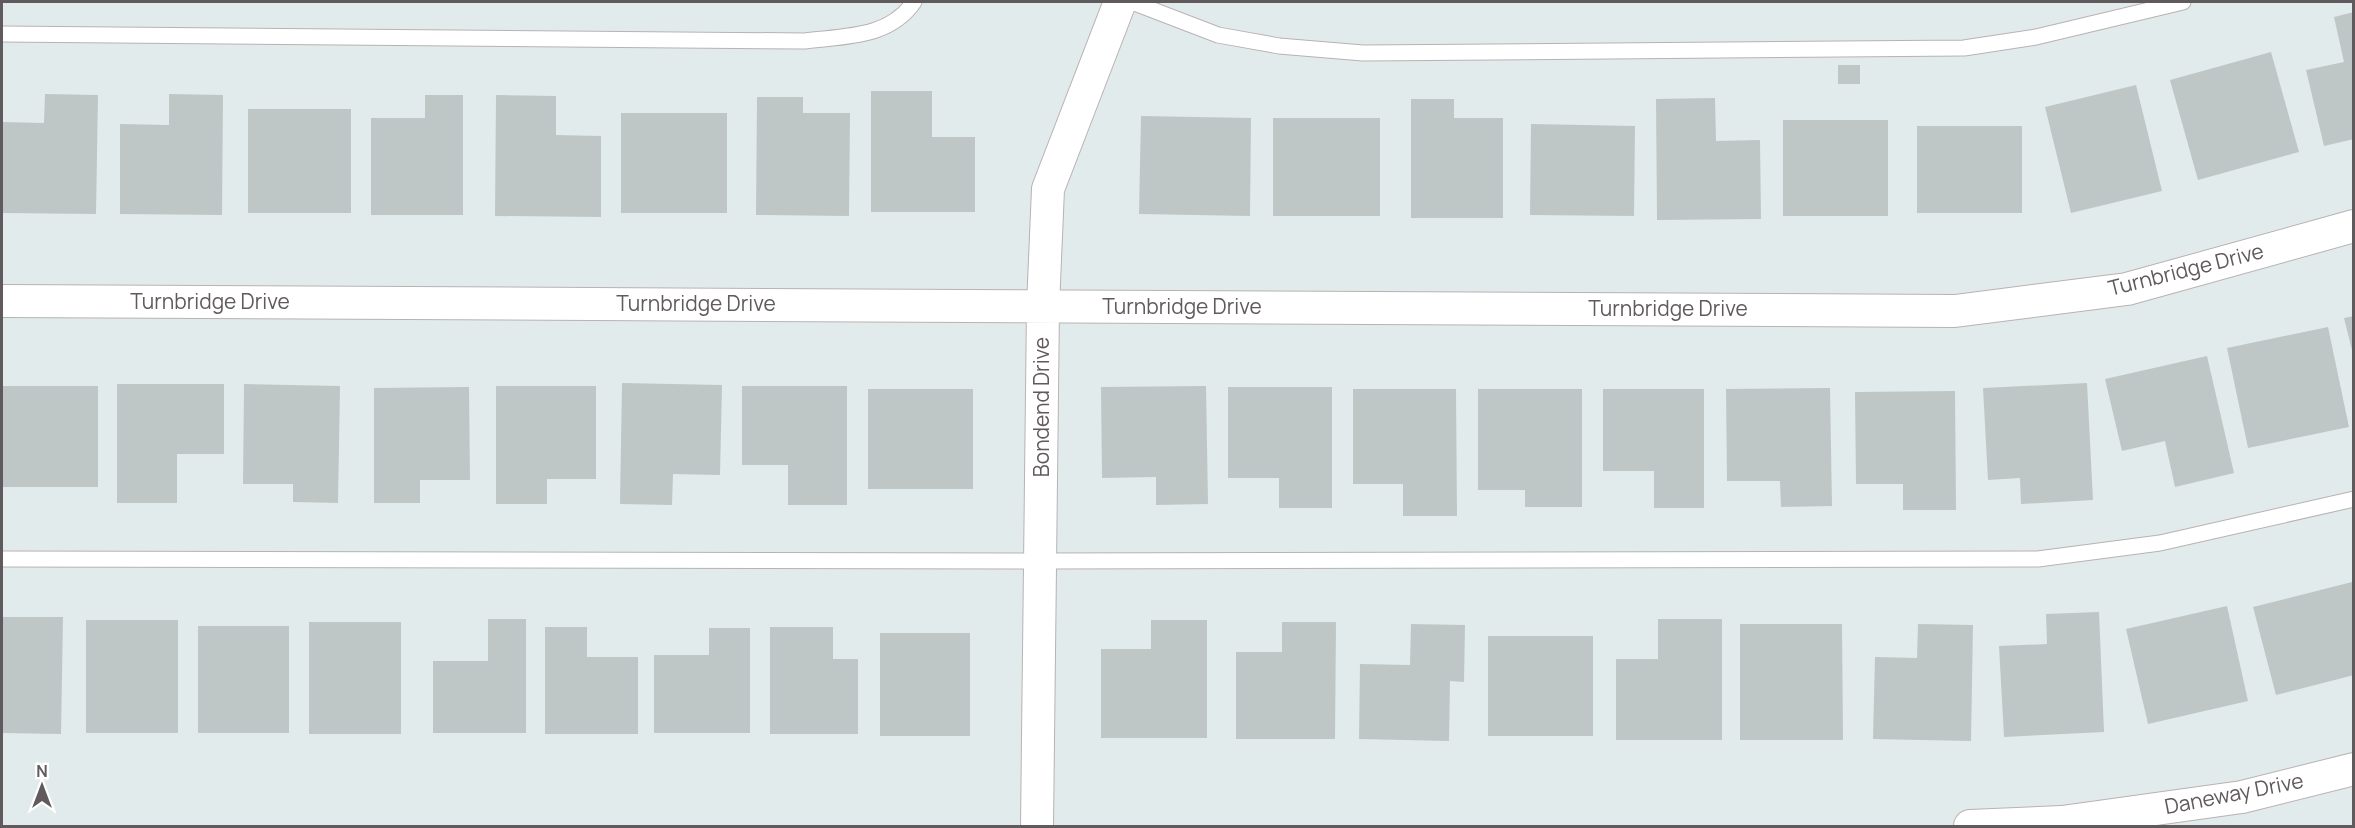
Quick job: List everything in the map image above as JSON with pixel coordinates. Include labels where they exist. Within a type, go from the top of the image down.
[{"type":"street","name":"Bondend Drive","points":[[1037,826],[1042,306],[1048,189],[1120,2]]},
{"type":"street","name":"Turnbridge Drive","points":[[2,301],[1955,311],[2127,289],[2354,226]]},
{"type":"street","name":"Daneway Drive","points":[[1970,826],[2062,822],[2242,797],[2354,769]]},
{"type":"lane","points":[[2,34],[805,42],[877,32],[905,15],[914,2]]},
{"type":"lane","points":[[1132,2],[1218,35],[1279,46],[1363,52],[1964,48],[2036,37],[2183,2]]},
{"type":"lane","points":[[2,559],[1041,561],[2038,559],[2160,543],[2354,499]]},
{"type":"building","points":[[2354,12],[2354,139],[2324,146],[2306,70],[2344,62],[2334,17]]},
{"type":"building","points":[[2271,52],[2299,152],[2198,180],[2170,80]]},
{"type":"building","points":[[1838,65],[1860,65],[1860,84],[1838,84]]},
{"type":"building","points":[[2136,85],[2162,191],[2071,213],[2045,107]]},
{"type":"building","points":[[871,91],[932,91],[932,137],[975,137],[975,212],[871,212]]},
{"type":"building","points":[[45,94],[98,95],[96,214],[2,213],[2,122],[44,123]]},
{"type":"building","points":[[169,94],[223,95],[222,215],[120,214],[120,124],[169,125]]},
{"type":"building","points":[[425,95],[463,95],[463,215],[371,215],[371,118],[425,118]]},
{"type":"building","points":[[496,95],[556,96],[556,135],[601,136],[601,217],[495,216]]},
{"type":"building","points":[[757,97],[803,97],[803,113],[850,113],[849,216],[756,215]]},
{"type":"building","points":[[1715,98],[1716,141],[1760,140],[1761,219],[1657,220],[1656,99]]},
{"type":"building","points":[[1411,99],[1454,99],[1454,118],[1503,118],[1503,218],[1411,218]]},
{"type":"building","points":[[248,109],[351,109],[351,213],[248,213]]},
{"type":"building","points":[[621,113],[727,113],[727,213],[621,213]]},
{"type":"building","points":[[1141,116],[1251,118],[1250,216],[1139,214]]},
{"type":"building","points":[[1273,118],[1380,118],[1380,216],[1273,216]]},
{"type":"building","points":[[1783,120],[1888,120],[1888,216],[1783,216]]},
{"type":"building","points":[[1531,124],[1635,126],[1634,216],[1530,215]]},
{"type":"building","points":[[1917,126],[2022,126],[2022,213],[1917,213]]},
{"type":"building","points":[[2354,316],[2354,354],[2353,354],[2344,318]]},
{"type":"building","points":[[2328,327],[2349,427],[2248,448],[2227,348]]},
{"type":"building","points":[[2207,356],[2234,473],[2175,487],[2165,441],[2122,451],[2105,379]]},
{"type":"building","points":[[622,383],[722,385],[720,475],[673,474],[672,505],[620,504]]},
{"type":"building","points":[[2087,383],[2093,500],[2021,504],[2020,478],[1988,480],[1983,388]]},
{"type":"building","points":[[117,384],[224,384],[224,454],[177,454],[177,503],[117,503]]},
{"type":"building","points":[[244,384],[340,386],[338,503],[293,502],[293,484],[243,484]]},
{"type":"building","points":[[2,386],[98,386],[98,487],[2,487]]},
{"type":"building","points":[[496,386],[596,386],[596,479],[547,479],[547,504],[496,504]]},
{"type":"building","points":[[742,386],[847,386],[847,505],[788,505],[788,465],[742,465]]},
{"type":"building","points":[[1206,386],[1208,504],[1156,505],[1156,477],[1102,478],[1101,387]]},
{"type":"building","points":[[469,387],[470,480],[420,480],[420,503],[374,503],[374,388]]},
{"type":"building","points":[[1228,387],[1332,387],[1332,508],[1279,508],[1279,478],[1228,478]]},
{"type":"building","points":[[1830,388],[1832,506],[1781,507],[1780,481],[1727,481],[1726,389]]},
{"type":"building","points":[[868,389],[973,389],[973,489],[868,489]]},
{"type":"building","points":[[1353,389],[1456,389],[1457,516],[1403,516],[1403,484],[1353,484]]},
{"type":"building","points":[[1478,389],[1582,389],[1582,507],[1525,507],[1525,490],[1478,490]]},
{"type":"building","points":[[1603,389],[1704,389],[1704,508],[1654,508],[1654,471],[1603,471]]},
{"type":"building","points":[[1955,391],[1956,510],[1903,510],[1903,484],[1856,484],[1855,392]]},
{"type":"building","points":[[2352,582],[2354,675],[2276,695],[2253,607]]},
{"type":"building","points":[[2227,606],[2248,701],[2148,724],[2126,629]]},
{"type":"building","points":[[2099,612],[2104,732],[2004,737],[1999,646],[2047,644],[2046,614]]},
{"type":"building","points":[[2,617],[63,617],[61,734],[2,733]]},
{"type":"building","points":[[488,619],[526,619],[526,733],[433,733],[433,661],[488,661]]},
{"type":"building","points":[[1658,619],[1722,619],[1722,740],[1616,740],[1616,659],[1658,659]]},
{"type":"building","points":[[86,620],[178,620],[178,733],[86,733]]},
{"type":"building","points":[[1151,620],[1207,620],[1207,738],[1101,738],[1101,649],[1151,649]]},
{"type":"building","points":[[309,622],[401,622],[401,734],[309,734]]},
{"type":"building","points":[[1282,622],[1336,622],[1335,739],[1236,739],[1236,652],[1282,652]]},
{"type":"building","points":[[1411,624],[1465,625],[1464,682],[1450,681],[1449,741],[1359,739],[1360,664],[1410,665]]},
{"type":"building","points":[[1740,624],[1842,624],[1843,740],[1740,740]]},
{"type":"building","points":[[1918,624],[1973,625],[1971,741],[1873,739],[1875,657],[1917,658]]},
{"type":"building","points":[[198,626],[289,626],[289,733],[198,733]]},
{"type":"building","points":[[545,627],[587,627],[587,657],[638,657],[638,734],[545,734]]},
{"type":"building","points":[[770,627],[833,627],[833,659],[858,659],[858,734],[770,734]]},
{"type":"building","points":[[709,628],[750,628],[750,733],[654,733],[654,655],[709,655]]},
{"type":"building","points":[[880,633],[970,633],[970,736],[880,736]]},
{"type":"building","points":[[1488,636],[1593,636],[1593,736],[1488,736]]}]
